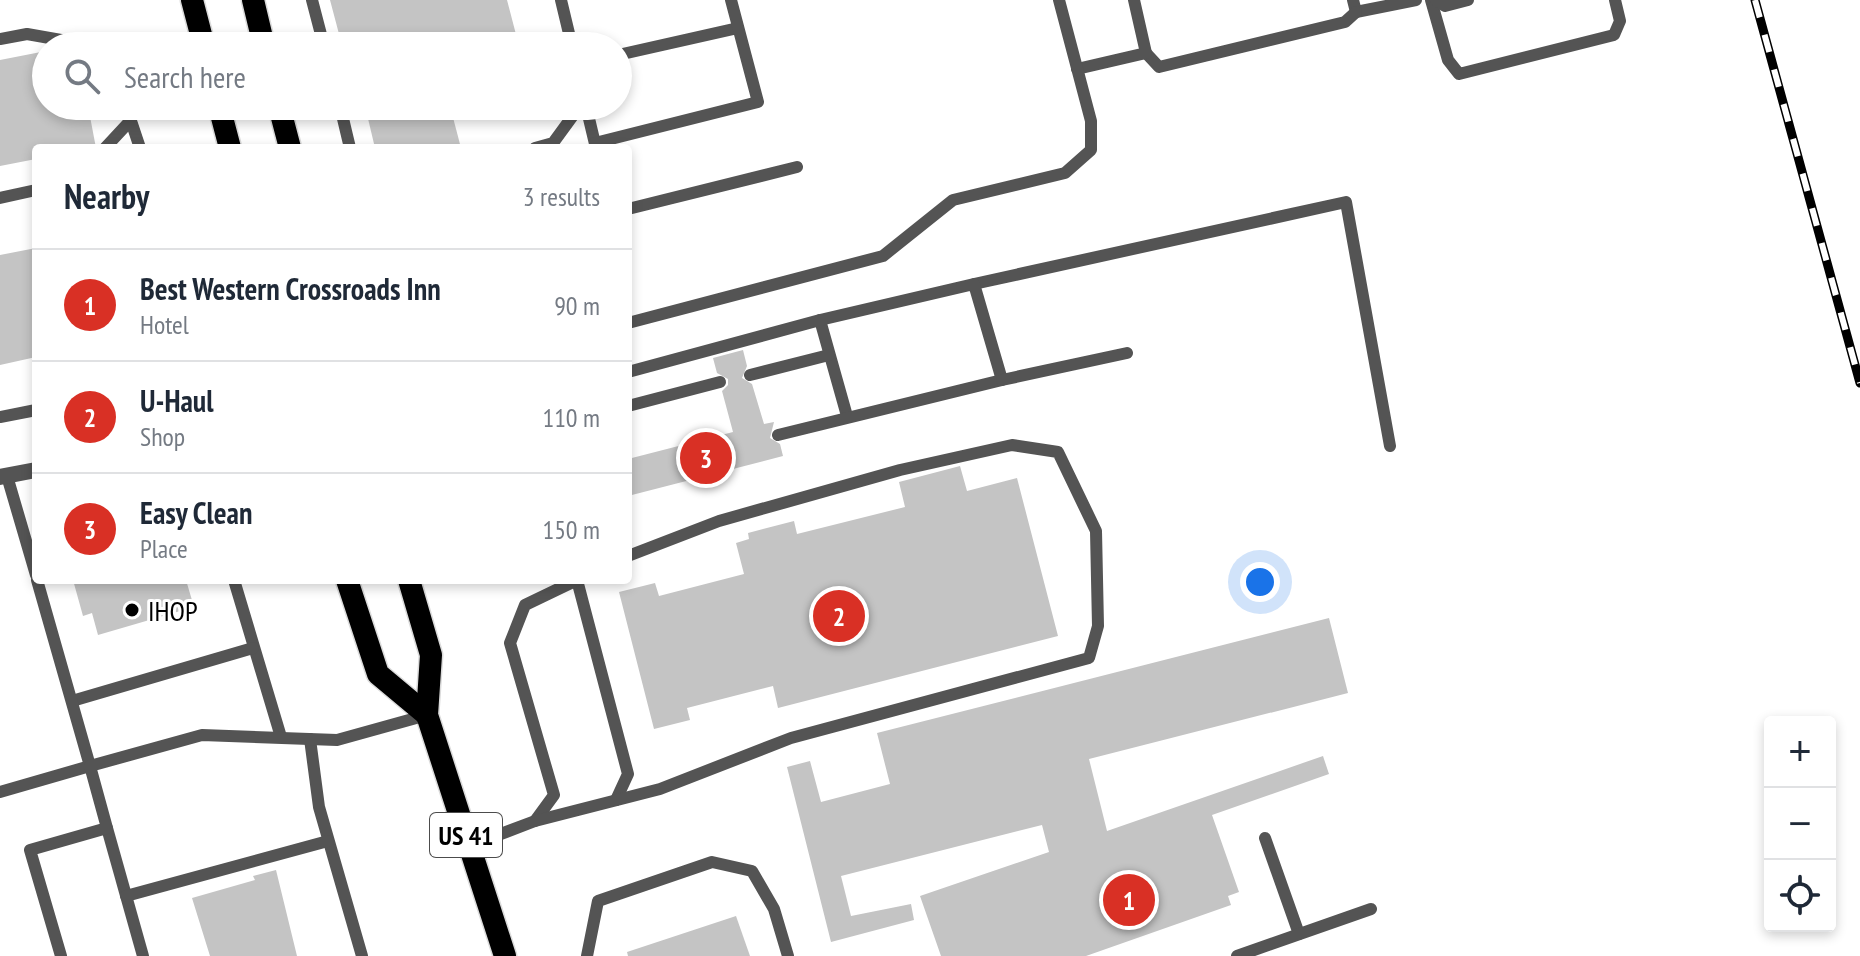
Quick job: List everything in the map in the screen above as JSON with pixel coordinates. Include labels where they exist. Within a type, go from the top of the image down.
[{"type":"highway","points":[[192,0],[200,32]]},
{"type":"highway","points":[[253,0],[261,32]]},
{"type":"highway","points":[[223,120],[229,144]]},
{"type":"highway","points":[[283,120],[289,144]]},
{"type":"highway","points":[[348,584],[378,674],[427,715]]},
{"type":"highway","name":"US 41","points":[[410,584],[431,655],[427,715],[505,956]]},
{"type":"street","points":[[4,476],[32,471]]},
{"type":"lane","points":[[312,0],[320,32]]},
{"type":"lane","points":[[561,0],[569,32]]},
{"type":"lane","points":[[603,144],[758,102],[731,0]]},
{"type":"lane","points":[[632,322],[883,256],[953,200],[1065,173],[1091,150],[1091,121],[1059,0]]},
{"type":"lane","points":[[1134,0],[1146,53],[1159,67],[1345,22],[1354,6],[1416,0]]},
{"type":"lane","points":[[1434,0],[1445,6],[1468,0]]},
{"type":"lane","points":[[1434,0],[1448,60],[1459,74],[1614,35],[1620,21],[1615,0]]},
{"type":"lane","points":[[632,52],[738,28]]},
{"type":"lane","points":[[0,39],[32,35]]},
{"type":"lane","points":[[1077,69],[1146,53]]},
{"type":"lane","points":[[131,120],[138,144]]},
{"type":"lane","points":[[109,144],[131,120]]},
{"type":"lane","points":[[343,120],[349,144]]},
{"type":"lane","points":[[550,144],[572,120]]},
{"type":"lane","points":[[588,120],[595,144]]},
{"type":"lane","points":[[632,208],[797,167]]},
{"type":"lane","points":[[0,198],[32,191]]},
{"type":"lane","points":[[632,371],[820,320],[1346,202],[1390,446]]},
{"type":"lane","points":[[974,284],[1002,380]]},
{"type":"lane","points":[[820,320],[847,416]]},
{"type":"lane","points":[[778,435],[847,416],[1127,353]]},
{"type":"lane","points":[[750,375],[829,355]]},
{"type":"lane","points":[[632,405],[720,382]]},
{"type":"lane","points":[[0,417],[32,411]]},
{"type":"lane","points":[[469,846],[535,821],[660,789],[791,738],[1089,658],[1098,626],[1096,531],[1058,452],[1012,445],[900,470],[719,521],[632,554]]},
{"type":"lane","points":[[4,476],[32,551]]},
{"type":"lane","points":[[39,584],[143,956]]},
{"type":"lane","points":[[235,584],[281,737]]},
{"type":"lane","points":[[535,821],[554,795],[510,643],[525,605],[569,584]]},
{"type":"lane","points":[[578,584],[628,774],[616,800]]},
{"type":"lane","points":[[72,701],[253,648]]},
{"type":"lane","points":[[0,792],[202,735],[337,740],[427,715]]},
{"type":"lane","points":[[310,739],[319,807],[362,956]]},
{"type":"lane","points":[[61,956],[30,850],[107,828]]},
{"type":"lane","points":[[1265,838],[1299,934]]},
{"type":"lane","points":[[126,896],[328,841]]},
{"type":"lane","points":[[587,956],[598,901],[712,862],[752,871],[774,909],[788,956]]},
{"type":"lane","points":[[1237,956],[1371,909]]},
{"type":"building","points":[[330,0],[507,0],[515,32],[351,32],[338,32]]},
{"type":"building","points":[[32,54],[32,120],[91,120],[95,144],[32,144],[32,160],[0,166],[0,60]]},
{"type":"building","points":[[368,120],[454,120],[460,144],[374,144]]},
{"type":"building","points":[[32,249],[32,358],[0,365],[0,255]]},
{"type":"building","points":[[743,350],[747,366],[742,378],[752,384],[764,424],[774,422],[770,438],[780,444],[783,456],[632,495],[632,458],[733,432],[722,391],[728,385],[728,379],[717,373],[713,358]]},
{"type":"building","points":[[960,466],[967,491],[1017,478],[1058,636],[778,708],[773,686],[687,708],[690,720],[654,729],[619,592],[655,583],[659,596],[744,574],[736,543],[749,539],[748,533],[794,521],[797,534],[905,507],[899,482]]},
{"type":"building","name":"IHOP","points":[[74,584],[187,584],[194,607],[98,635],[92,613],[83,616]]},
{"type":"building","points":[[1329,618],[1348,693],[1089,759],[1107,831],[1323,756],[1329,774],[1212,815],[1239,892],[1228,896],[1231,905],[1086,956],[941,956],[920,896],[1049,852],[1042,825],[841,876],[851,916],[911,904],[914,920],[831,942],[787,767],[810,761],[821,802],[890,784],[877,733]]},
{"type":"building","points":[[276,870],[297,956],[210,956],[192,898],[255,880],[253,876]]},
{"type":"building","points":[[736,916],[750,956],[628,956],[627,952]]},
{"type":"railway","points":[[1755,0],[1860,383]]},
{"type":"place","name":"Easy Clean","points":[[706,458]]},
{"type":"place","name":"IHOP","points":[[132,610]]},
{"type":"place","name":"U-Haul","points":[[839,616]]},
{"type":"place","name":"Best Western Crossroads Inn","points":[[1129,900]]}]
